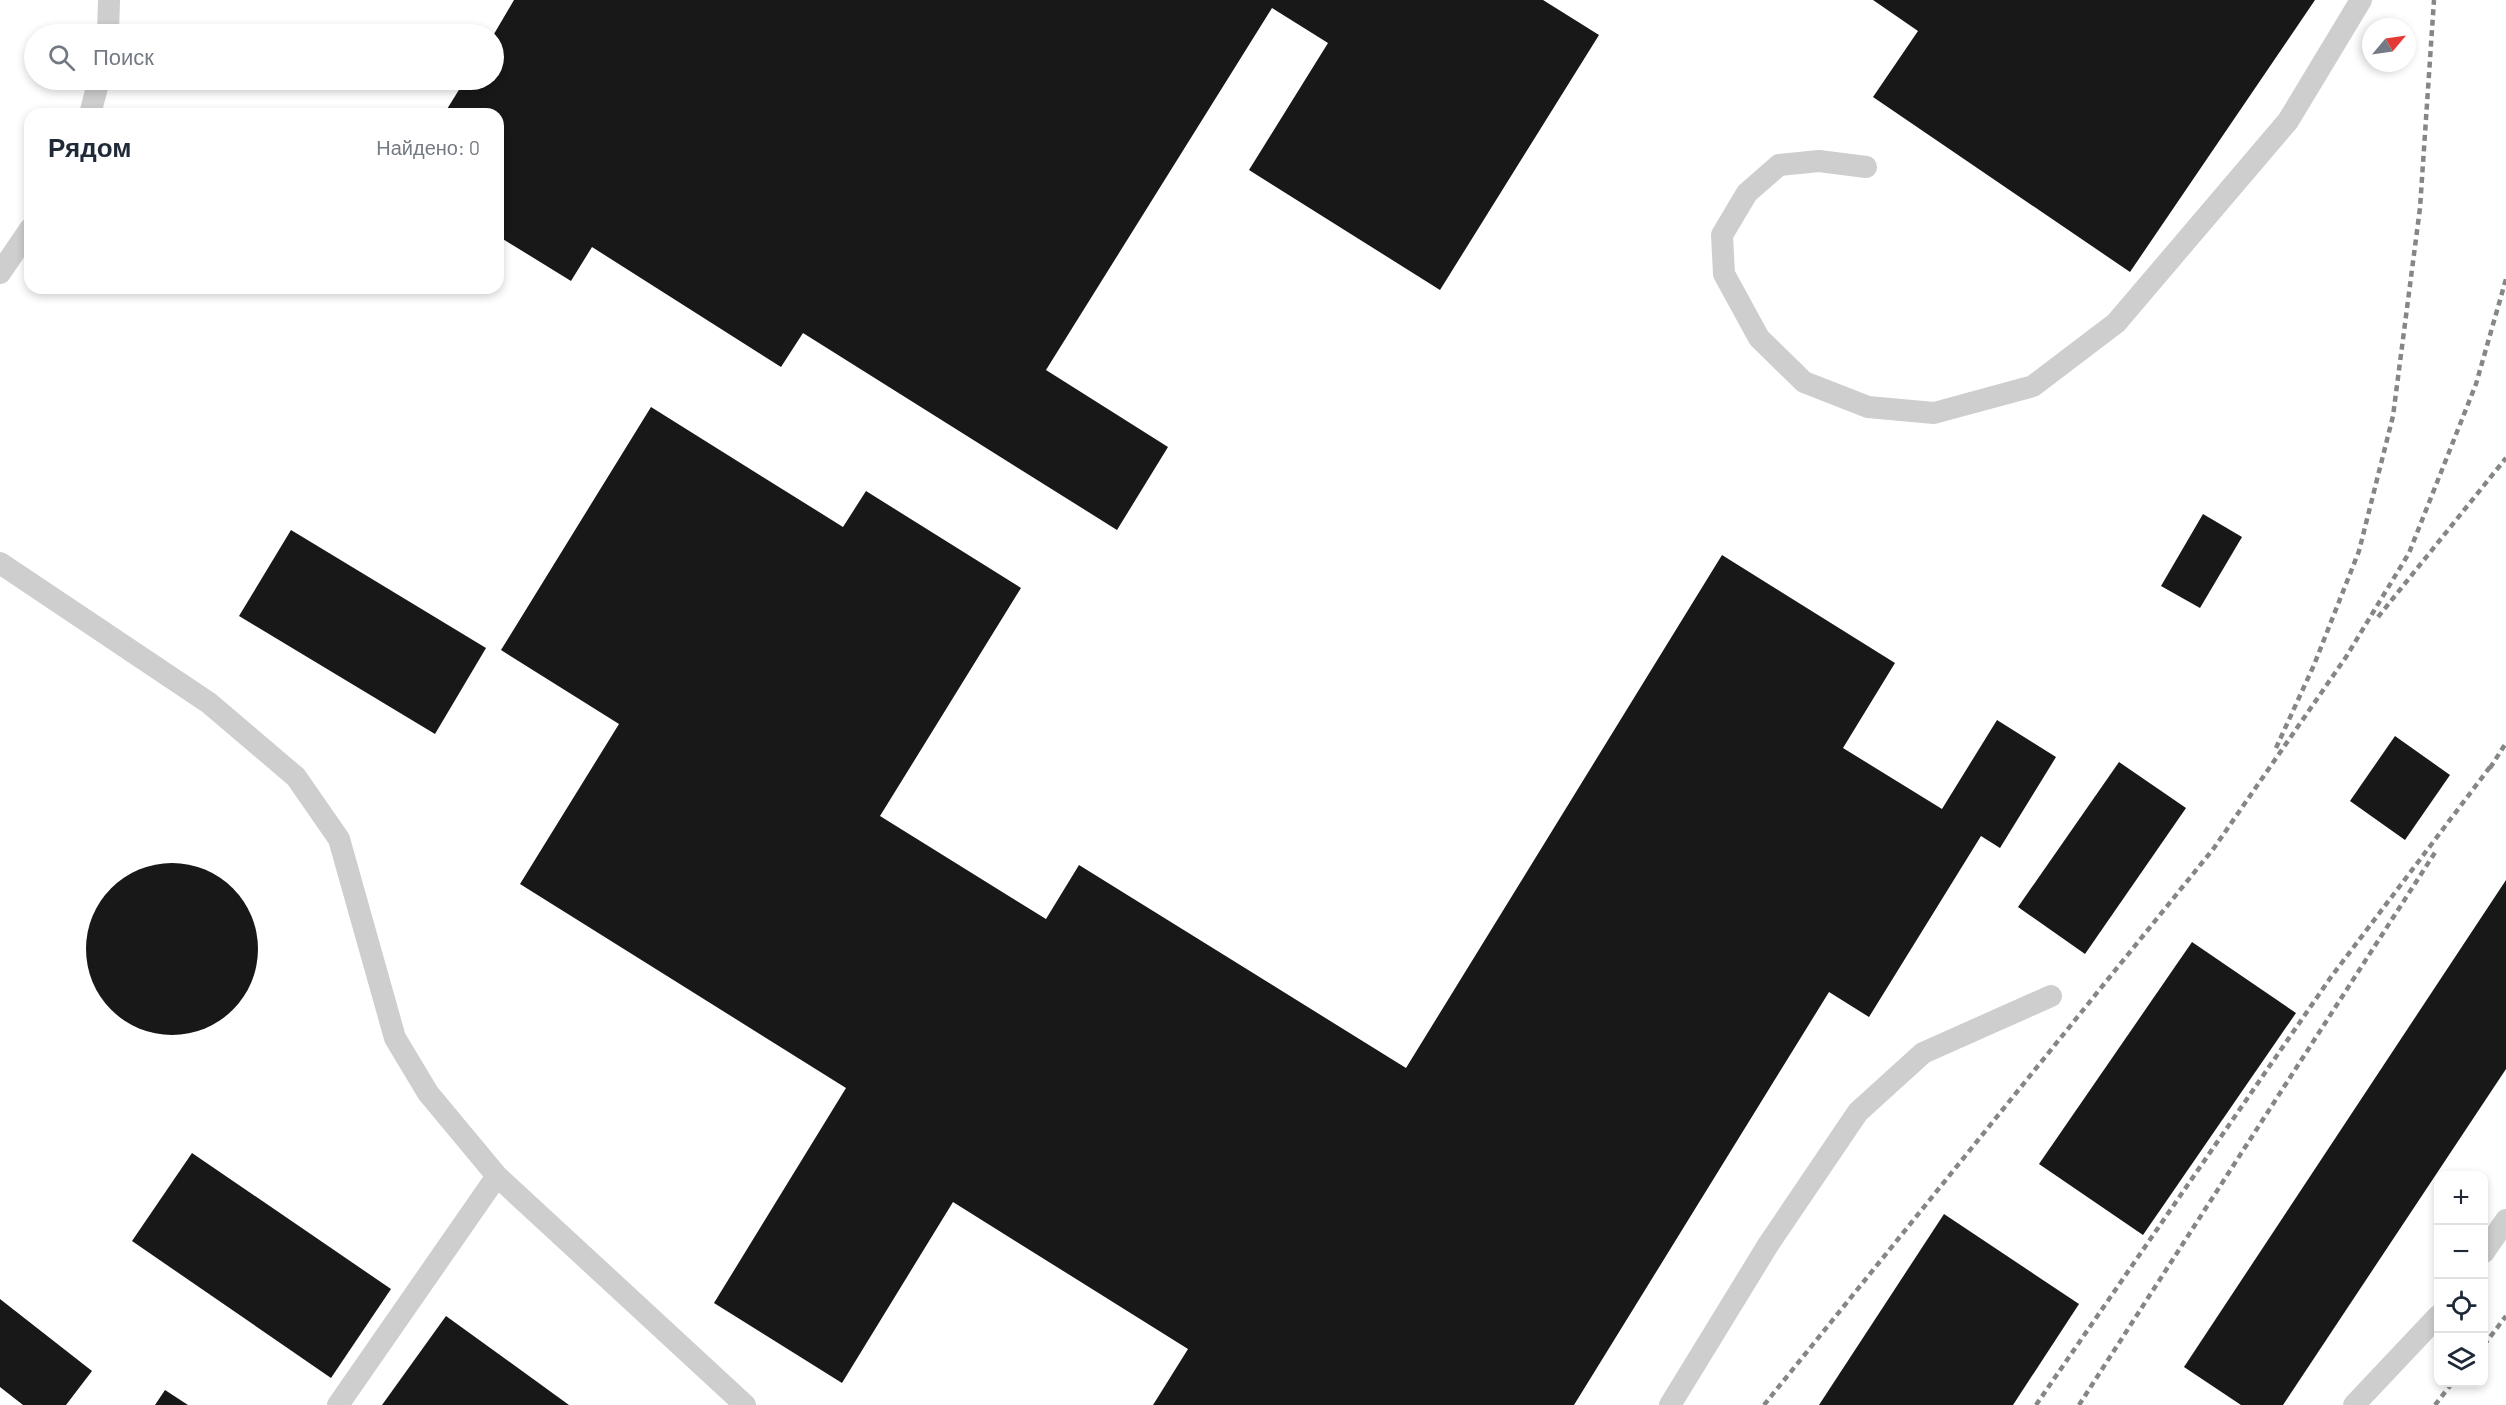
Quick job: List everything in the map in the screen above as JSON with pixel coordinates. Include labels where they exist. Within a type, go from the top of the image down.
[{"type":"lane","points":[[108,24],[109,0]]},
{"type":"lane","points":[[1866,167],[1819,161],[1779,165],[1747,193],[1722,234],[1724,274],[1759,338],[1804,382],[1868,407],[1934,413],[2033,386],[2116,323],[2280,130],[2361,0]]},
{"type":"lane","points":[[92,108],[96,90]]},
{"type":"lane","points":[[0,273],[24,238]]},
{"type":"lane","points":[[0,563],[209,703],[296,777],[339,839],[395,1038],[428,1093],[497,1176],[745,1405]]},
{"type":"lane","points":[[1670,1405],[1768,1245],[1858,1112],[1923,1053],[2051,996]]},
{"type":"lane","points":[[338,1405],[497,1176]]},
{"type":"lane","points":[[2488,1246],[2506,1220]]},
{"type":"lane","points":[[2354,1405],[2434,1321]]},
{"type":"building","points":[[514,0],[1543,0],[1599,35],[1440,290],[1249,170],[1328,43],[1272,8],[1046,370],[1168,447],[1117,530],[803,333],[781,367],[592,247],[571,281],[504,240],[504,108],[448,108],[459,90],[504,90],[504,24],[500,24]]},
{"type":"building","points":[[1873,0],[2315,0],[2130,272],[1873,97],[1918,31]]},
{"type":"building","points":[[651,407],[843,527],[866,491],[1021,588],[880,816],[1046,919],[1079,865],[1406,1068],[1722,555],[1895,663],[1843,748],[1942,809],[1997,720],[2056,757],[2000,848],[1981,836],[1869,1017],[1829,992],[1574,1405],[1153,1405],[1188,1349],[953,1202],[842,1383],[714,1303],[846,1088],[520,884],[619,724],[501,650]]},
{"type":"building","points":[[2203,514],[2242,537],[2200,608],[2161,586]]},
{"type":"building","points":[[291,530],[486,648],[435,734],[239,616]]},
{"type":"building","points":[[2395,736],[2450,775],[2405,840],[2350,801]]},
{"type":"building","points":[[2119,762],[2186,808],[2085,954],[2018,907]]},
{"type":"building","points":[[172,863],[189,864],[205,869],[220,877],[233,888],[244,901],[252,916],[257,932],[257,966],[252,982],[244,997],[233,1010],[220,1021],[205,1029],[189,1034],[172,1035],[155,1034],[139,1029],[124,1021],[111,1010],[100,997],[92,982],[87,966],[86,949],[87,932],[92,916],[100,901],[111,888],[124,877],[139,869],[155,864]]},
{"type":"building","points":[[2506,880],[2506,1069],[2438,1171],[2434,1171],[2434,1177],[2283,1405],[2241,1405],[2184,1367]]},
{"type":"building","points":[[2192,942],[2296,1013],[2143,1235],[2039,1164]]},
{"type":"building","points":[[192,1153],[391,1289],[331,1378],[132,1241]]},
{"type":"building","points":[[1944,1214],[2079,1304],[2013,1405],[1819,1405]]},
{"type":"building","points":[[0,1299],[92,1371],[66,1405],[23,1405],[0,1387]]},
{"type":"building","points":[[446,1316],[569,1405],[382,1405]]},
{"type":"building","points":[[165,1390],[188,1405],[155,1405]]},
{"type":"railway","points":[[2276,748],[2314,665],[2359,551],[2393,416],[2420,208],[2434,0]]},
{"type":"railway","points":[[1764,1405],[2214,848],[2346,657],[2409,553],[2476,384],[2506,279]]},
{"type":"railway","points":[[2378,617],[2506,458]]},
{"type":"railway","points":[[2490,768],[2506,743]]},
{"type":"railway","points":[[2036,1405],[2331,977],[2493,763]]},
{"type":"railway","points":[[2079,1405],[2436,851]]},
{"type":"railway","points":[[2488,1340],[2506,1316]]},
{"type":"railway","points":[[2435,1405],[2449,1387]]}]
